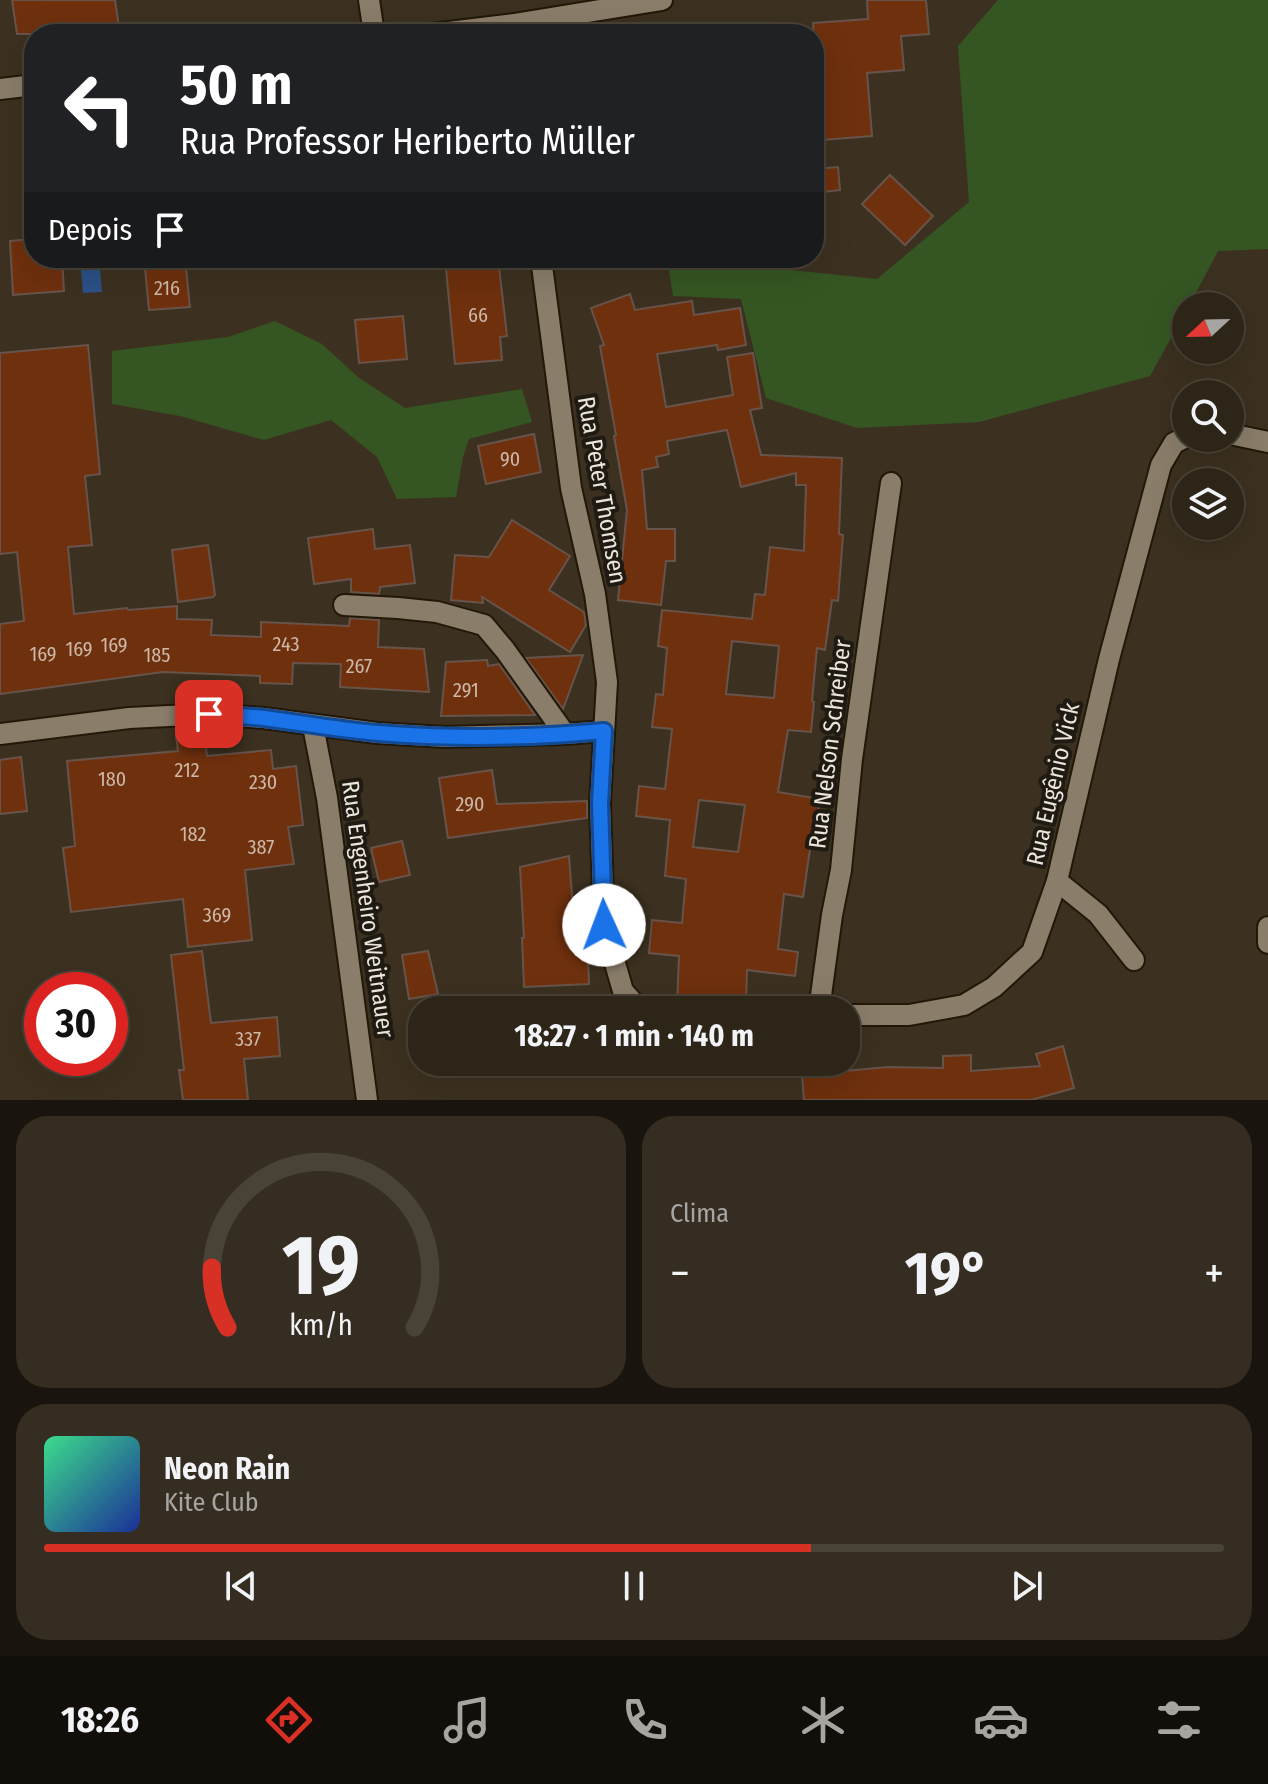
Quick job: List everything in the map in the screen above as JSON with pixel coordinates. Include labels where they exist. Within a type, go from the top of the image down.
[{"type":"street","points":[[369,0],[373,24]]},
{"type":"street","points":[[540,24],[662,0]]},
{"type":"street","points":[[0,89],[24,86]]},
{"type":"street","name":"Rua Peter Thomsen","points":[[542,268],[571,488],[602,640],[607,682],[604,731]]},
{"type":"street","points":[[1244,437],[1268,442]]},
{"type":"street","name":"Rua Eugênio Vick","points":[[860,1015],[909,1015],[964,1005],[994,987],[1032,952],[1057,881],[1109,659],[1161,465],[1172,446]]},
{"type":"street","name":"Rua Nelson Schreiber","points":[[821,996],[841,870],[852,759],[891,483]]},
{"type":"street","points":[[344,605],[437,612],[484,625],[565,734]]},
{"type":"street","points":[[0,734],[129,718],[209,714],[377,733],[445,737],[604,731],[600,803],[604,925],[623,991],[627,996]]},
{"type":"street","name":"Rua Engenheiro Weitnauer","points":[[313,726],[327,798],[367,1100]]},
{"type":"street","points":[[1057,881],[1098,914],[1134,960]]},
{"type":"street","points":[[1268,927],[1268,943]]},
{"type":"green space","points":[[998,0],[1268,0],[1268,249],[1218,251],[1196,292],[1172,292],[1172,336],[1150,376],[979,422],[857,428],[766,398],[741,299],[673,296],[669,268],[771,268],[877,279],[969,202],[958,46]]},
{"type":"green space","points":[[275,321],[322,344],[359,378],[405,408],[522,389],[532,422],[469,439],[456,497],[397,499],[377,457],[331,420],[264,440],[180,416],[112,404],[112,351],[228,337]]},
{"type":"water","points":[[81,268],[100,268],[102,292],[83,293]]},
{"type":"building","points":[[12,0],[115,0],[119,24],[24,24],[24,34],[17,34]]},
{"type":"building","points":[[867,0],[926,0],[929,34],[901,36],[904,70],[867,73],[872,136],[824,140],[824,24],[813,23],[868,19]]},
{"type":"building","points":[[838,167],[840,190],[824,192],[824,168]]},
{"type":"building","points":[[890,175],[933,216],[905,245],[862,204]]},
{"type":"building","points":[[24,240],[24,268],[63,268],[64,291],[13,295],[10,241]]},
{"type":"building","points":[[145,268],[186,268],[190,307],[149,310]]},
{"type":"building","points":[[446,268],[499,268],[507,336],[500,337],[502,360],[455,364]]},
{"type":"building","points":[[630,294],[635,310],[692,301],[694,315],[740,308],[746,345],[718,350],[717,345],[657,354],[666,407],[733,395],[727,357],[753,353],[762,408],[750,410],[761,455],[842,458],[839,534],[843,535],[838,601],[832,600],[825,650],[817,648],[811,732],[788,730],[778,792],[820,799],[803,897],[784,894],[778,949],[798,952],[795,976],[747,970],[746,996],[677,996],[679,956],[649,953],[652,920],[682,923],[686,879],[665,876],[670,820],[636,816],[639,786],[665,789],[672,729],[652,727],[656,694],[663,695],[667,648],[658,646],[662,610],[752,619],[755,594],[765,595],[770,547],[804,551],[806,485],[796,485],[796,473],[741,487],[727,430],[667,441],[669,454],[656,457],[658,467],[642,470],[647,529],[675,529],[675,561],[666,561],[661,605],[618,600],[627,510],[600,346],[604,345],[591,308]],"holes":[[[732,641],[779,646],[774,698],[726,694]],[[699,800],[745,805],[738,852],[693,847]]]},
{"type":"building","points":[[403,316],[407,359],[359,363],[355,320]]},
{"type":"building","points":[[88,345],[100,474],[85,476],[92,545],[68,547],[74,614],[177,606],[177,619],[212,620],[211,635],[261,637],[261,622],[349,626],[350,618],[379,620],[378,647],[424,649],[429,692],[340,687],[341,664],[293,663],[292,684],[260,683],[260,676],[163,672],[0,694],[0,624],[24,621],[17,552],[0,554],[0,353]]},
{"type":"building","points":[[534,434],[541,472],[486,484],[478,446]]},
{"type":"building","points":[[512,520],[570,556],[549,590],[584,612],[586,625],[570,652],[482,597],[483,603],[451,600],[455,555],[489,557]]},
{"type":"building","points":[[373,529],[375,549],[410,545],[415,583],[380,587],[379,594],[351,592],[351,579],[314,584],[308,538]]},
{"type":"building","points":[[208,545],[215,595],[178,602],[172,550]]},
{"type":"building","points":[[583,655],[563,709],[526,658]]},
{"type":"building","points":[[487,660],[488,666],[499,664],[535,715],[441,716],[446,662]]},
{"type":"building","points":[[204,733],[207,756],[271,750],[273,769],[296,766],[303,825],[288,827],[294,864],[245,870],[252,940],[188,947],[183,899],[71,912],[63,848],[75,846],[67,761],[178,751],[176,736]]},
{"type":"building","points":[[21,757],[27,811],[0,814],[0,760]]},
{"type":"building","points":[[492,770],[497,804],[587,801],[587,818],[448,838],[439,778]]},
{"type":"building","points":[[402,841],[410,875],[379,882],[371,848]]},
{"type":"building","points":[[569,856],[575,936],[587,936],[589,984],[524,987],[520,867]]},
{"type":"building","points":[[202,951],[211,1023],[277,1017],[280,1056],[244,1059],[248,1100],[183,1100],[179,1070],[184,1070],[171,955]]},
{"type":"building","points":[[428,951],[438,994],[409,996],[402,955]]},
{"type":"building","points":[[1063,1046],[1074,1088],[1031,1100],[804,1100],[802,1076],[860,1076],[860,1070],[888,1067],[943,1068],[943,1056],[971,1055],[971,1071],[1040,1066],[1036,1054]]},
{"type":"route","points":[[209,714],[377,733],[445,737],[604,731],[600,803],[604,925]]}]
